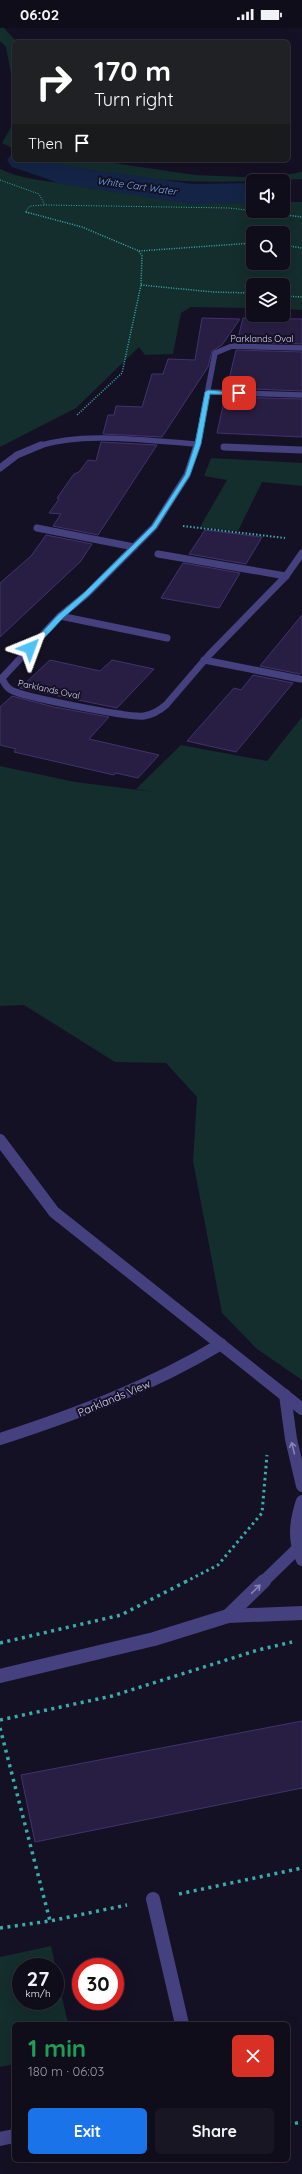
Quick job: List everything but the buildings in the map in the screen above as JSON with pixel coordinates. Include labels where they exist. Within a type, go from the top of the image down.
[{"type":"street","name":"Parklands Oval","points":[[302,348],[232,346],[223,348],[215,353],[198,444],[188,475],[156,523],[86,594],[60,616],[2,678],[4,686],[11,692],[125,715],[144,716],[158,711],[166,705],[204,660],[286,576],[302,553]]},
{"type":"street","points":[[208,392],[302,395]]},
{"type":"street","points":[[0,468],[6,461],[25,450],[60,441],[81,439],[198,444]]},
{"type":"street","points":[[224,447],[302,450]]},
{"type":"street","points":[[36,528],[134,547]]},
{"type":"street","points":[[158,554],[286,576]]},
{"type":"street","points":[[60,616],[167,638]]},
{"type":"street","points":[[204,660],[300,679]]},
{"type":"street","points":[[0,1140],[54,1212],[302,1409]]},
{"type":"street","name":"Parklands View","points":[[0,1439],[87,1411],[188,1366],[221,1344]]},
{"type":"street","points":[[285,1395],[291,1439],[302,1486]]},
{"type":"street","points":[[228,1616],[299,1555],[295,1521],[302,1500]]},
{"type":"street","points":[[0,1676],[154,1639],[228,1616],[302,1613]]},
{"type":"street","points":[[153,1899],[182,2022]]},
{"type":"street","points":[[0,2139],[12,2136]]},
{"type":"path","points":[[0,180],[39,194],[45,204]]},
{"type":"path","points":[[246,243],[164,248],[139,251],[100,233],[72,224],[37,217],[25,212],[30,206],[45,204],[135,204],[229,208],[302,216]]},
{"type":"path","points":[[290,246],[302,248]]},
{"type":"path","points":[[60,441],[54,432],[85,410],[122,373],[140,286],[142,256],[139,251]]},
{"type":"path","points":[[140,286],[213,292],[246,293]]},
{"type":"path","points":[[290,296],[302,297]]},
{"type":"path","points":[[156,523],[287,538]]},
{"type":"path","points":[[0,1643],[121,1615],[218,1566],[262,1513],[268,1450],[291,1439]]},
{"type":"path","points":[[0,1720],[112,1696],[258,1650],[295,1642]]},
{"type":"path","points":[[0,1728],[50,1921]]},
{"type":"path","points":[[290,2123],[302,2122]]},
{"type":"green space","points":[[0,28],[4,28],[15,40],[12,40],[12,79],[6,47],[0,41]]},
{"type":"green space","points":[[12,126],[12,148],[2,143]]},
{"type":"green space","points":[[47,162],[107,162],[195,175],[246,177],[246,182],[203,182],[137,178],[104,174]]},
{"type":"green space","points":[[0,169],[32,179],[112,191],[182,198],[246,201],[246,218],[290,218],[290,202],[302,202],[302,310],[290,309],[290,278],[246,278],[246,308],[191,307],[181,313],[173,354],[145,355],[139,347],[76,408],[0,447]]},
{"type":"green space","points":[[302,172],[302,179],[290,180],[290,174]]},
{"type":"green space","points":[[211,458],[302,463],[302,486],[262,482],[238,531],[200,527],[227,480],[204,476]]},
{"type":"green space","points":[[302,717],[302,1380],[257,1349],[222,1313],[193,1161],[197,1097],[166,1063],[115,1062],[24,1005],[0,1006],[0,766],[75,782],[155,792],[136,789],[181,745],[267,761]]},
{"type":"green space","points":[[51,1946],[54,1958],[12,1958],[12,2010],[64,2010],[64,2006],[68,2022],[12,2022],[12,2064],[0,2067],[0,1957]]},
{"type":"waterway","name":"White Cart Water","points":[[28,162],[62,175],[192,194],[246,193]]},
{"type":"route","points":[[30,648],[60,616],[86,594],[154,527],[188,475],[198,444],[208,392],[239,393]]}]
